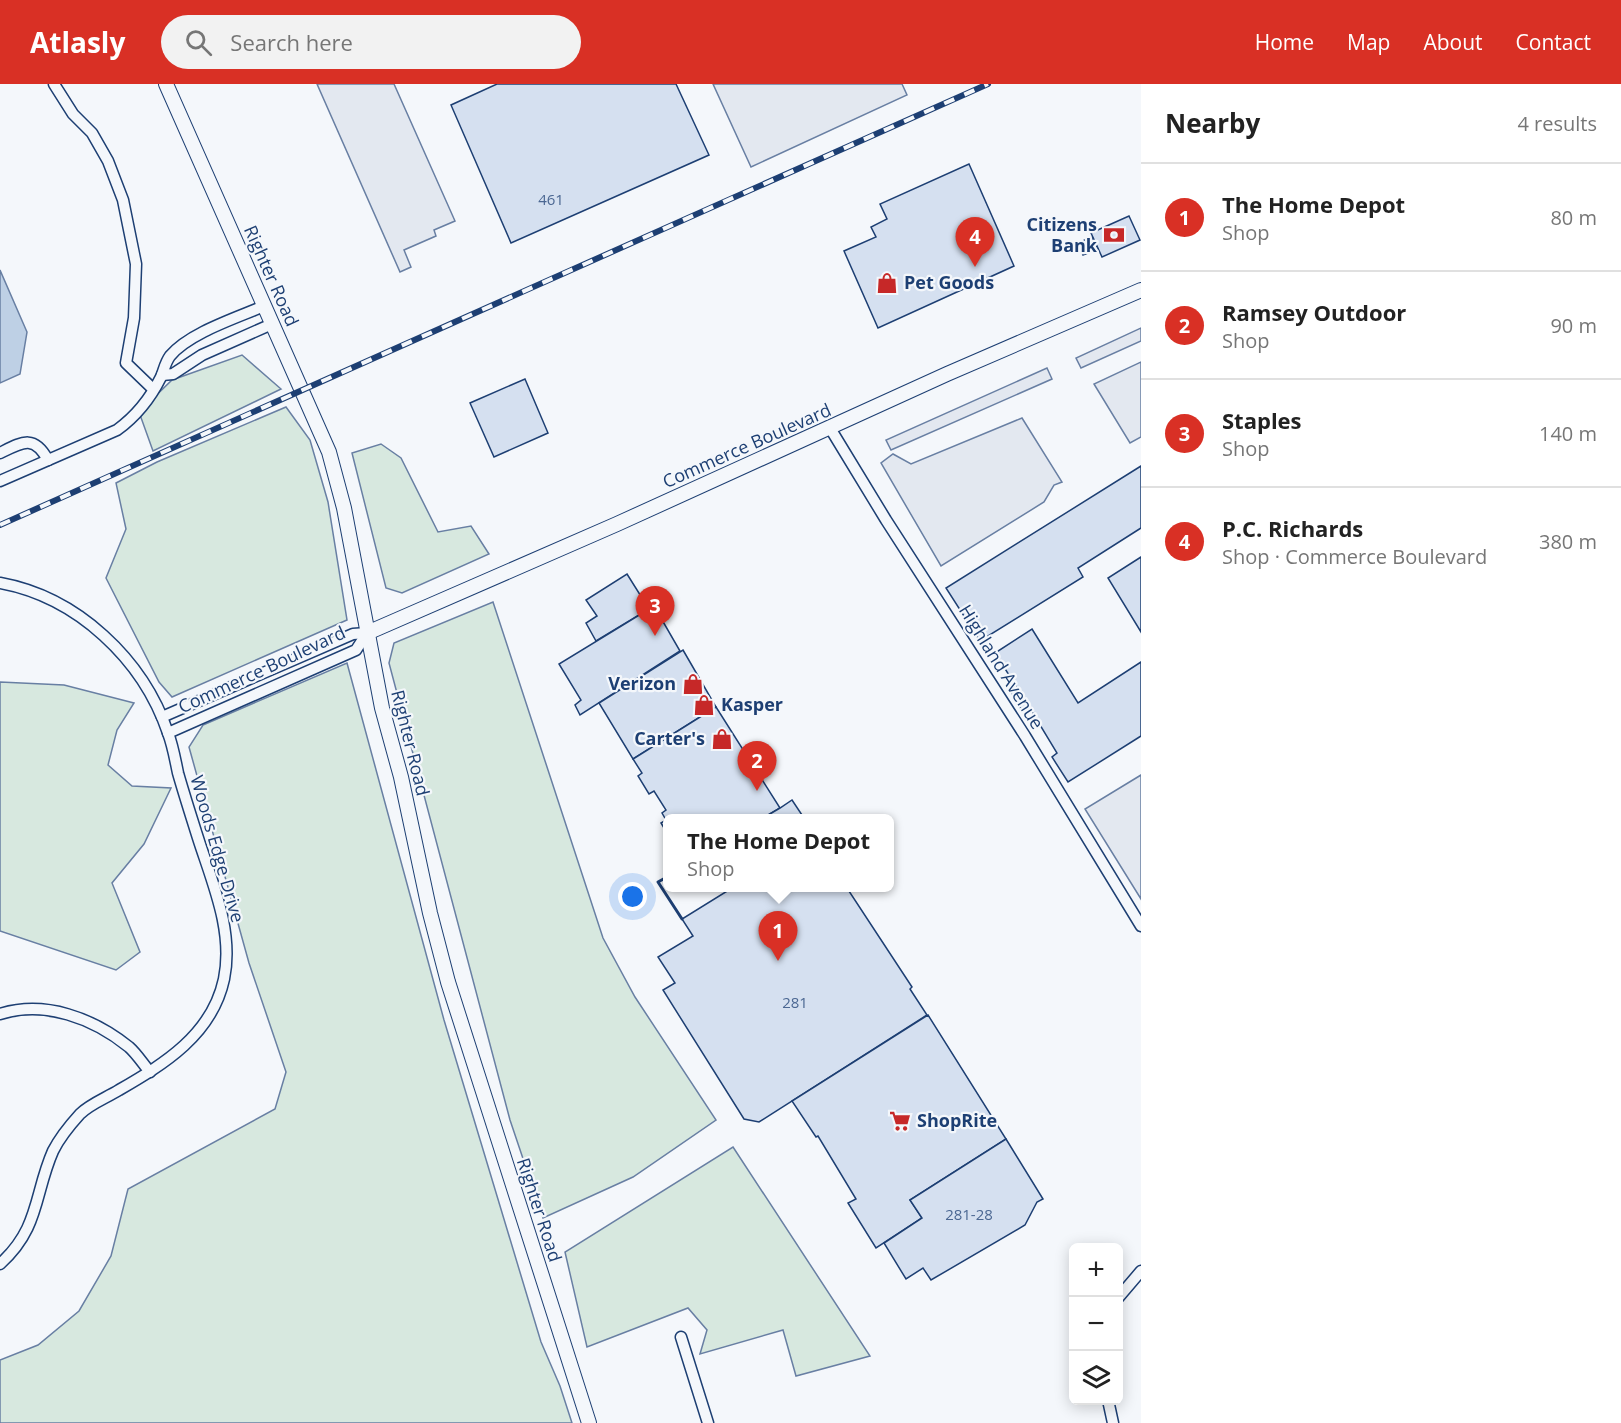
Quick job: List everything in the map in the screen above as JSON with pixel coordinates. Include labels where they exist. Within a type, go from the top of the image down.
[{"type":"street","points":[[54,84],[73,114],[92,134],[108,161],[123,200],[136,264],[134,318],[126,363],[153,389]]},
{"type":"street","name":"Righter Road","points":[[166,84],[329,452],[344,508],[382,708],[401,777],[430,913],[448,982],[589,1423]]},
{"type":"street","name":"Commerce Boulevard","points":[[162,717],[353,634],[367,633],[617,524],[947,374],[1141,290]]},
{"type":"street","points":[[0,481],[117,430],[132,419],[162,375],[164,365],[177,349],[199,335],[264,306]]},
{"type":"street","points":[[162,375],[173,374],[202,355],[272,324]]},
{"type":"street","name":"Highland Avenue","points":[[830,428],[907,553],[948,613],[1025,736],[1141,925]]},
{"type":"street","points":[[0,453],[21,442],[28,442],[42,449],[48,460]]},
{"type":"street","name":"Woods Edge Drive","points":[[0,583],[17,586],[50,599],[99,631],[113,644],[154,702],[168,733],[178,775],[223,916],[226,946],[224,978],[216,1002],[202,1024],[184,1047],[167,1062],[83,1112],[66,1131],[54,1150],[35,1214],[23,1237],[10,1255],[0,1263]]},
{"type":"street","name":"Commerce Boulevard","points":[[168,733],[356,650],[367,633]]},
{"type":"street","points":[[0,1014],[14,1009],[34,1007],[76,1017],[107,1032],[131,1049],[150,1072]]},
{"type":"street","points":[[1120,1297],[1141,1271]]},
{"type":"street","points":[[681,1337],[708,1423]]},
{"type":"street","points":[[1109,1405],[1113,1423]]},
{"type":"shaded area","points":[[317,84],[394,84],[455,221],[434,230],[436,236],[404,250],[411,267],[400,272]]},
{"type":"shaded area","points":[[713,84],[902,84],[907,95],[751,167]]},
{"type":"shaded area","points":[[1141,328],[1141,341],[1081,368],[1076,358]]},
{"type":"shaded area","points":[[242,355],[281,389],[153,451],[139,412],[172,380]]},
{"type":"shaded area","points":[[1141,362],[1141,437],[1130,443],[1094,384]]},
{"type":"shaded area","points":[[1047,368],[1052,379],[891,450],[886,440]]},
{"type":"shaded area","points":[[286,407],[310,440],[328,502],[347,620],[172,697],[159,682],[106,578],[126,529],[116,483],[157,462]]},
{"type":"shaded area","points":[[1022,418],[1062,482],[1054,485],[1044,502],[941,566],[881,463],[893,454],[911,464]]},
{"type":"shaded area","points":[[381,444],[401,458],[438,532],[471,526],[489,554],[402,593],[386,588],[352,453]]},
{"type":"shaded area","points":[[493,602],[603,938],[635,997],[716,1120],[633,1177],[543,1218],[510,1120],[389,663],[394,643]]},
{"type":"shaded area","points":[[347,663],[444,1020],[541,1342],[560,1386],[572,1423],[0,1423],[0,1360],[38,1345],[79,1311],[111,1256],[128,1189],[275,1109],[286,1072],[249,963],[189,747],[203,725]]},
{"type":"shaded area","points":[[0,682],[64,685],[134,703],[117,730],[108,765],[132,786],[171,788],[144,844],[112,883],[140,952],[116,970],[0,931]]},
{"type":"shaded area","points":[[1141,775],[1141,899],[1085,809]]},
{"type":"shaded area","points":[[733,1147],[870,1356],[796,1376],[783,1330],[700,1354],[707,1330],[688,1308],[587,1347],[565,1252]]},
{"type":"water","points":[[0,270],[27,332],[20,374],[0,383]]},
{"type":"building","points":[[497,84],[676,84],[709,155],[511,243],[451,105]]},
{"type":"building","points":[[969,164],[1014,266],[878,328],[844,251],[876,237],[871,227],[887,219],[880,204]]},
{"type":"building","name":"Citizens Bank","points":[[1129,216],[1140,240],[1102,257],[1091,233]]},
{"type":"building","points":[[1092,237],[1098,249],[1083,255],[1078,243]]},
{"type":"building","points":[[525,379],[548,433],[494,457],[470,403]]},
{"type":"building","points":[[1141,466],[1141,528],[1078,568],[1083,577],[980,641],[946,588]]},
{"type":"building","points":[[1141,557],[1141,632],[1108,578]]},
{"type":"building","points":[[627,574],[649,609],[596,641],[586,623],[597,616],[586,600]]},
{"type":"building","points":[[654,606],[680,651],[580,715],[575,705],[581,700],[559,664]]},
{"type":"building","points":[[1032,629],[1078,703],[1141,662],[1141,736],[1068,782],[1052,757],[1057,753],[1028,705],[1021,709],[1010,690],[1016,686],[995,653]]},
{"type":"building","points":[[683,650],[716,707],[633,759],[599,703]]},
{"type":"building","points":[[716,707],[780,808],[770,814],[663,815],[662,813],[666,810],[654,791],[649,794],[638,776],[642,773],[633,759]]},
{"type":"building","points":[[792,800],[801,814],[770,814]]},
{"type":"building","points":[[726,892],[850,892],[912,987],[910,989],[927,1015],[759,1122],[744,1119],[663,990],[675,983],[658,957],[693,936],[682,919]]},
{"type":"building","name":"ShopRite","points":[[928,1015],[1006,1139],[910,1200],[922,1218],[876,1248],[848,1203],[856,1199],[818,1136],[816,1137],[792,1101]]},
{"type":"building","points":[[1006,1139],[1043,1199],[1037,1202],[1025,1225],[931,1280],[923,1268],[906,1279],[884,1243],[922,1218],[910,1200]]},
{"type":"railway","points":[[0,525],[988,84]]},
{"type":"wall","points":[[663,879],[658,882],[663,890]]},
{"type":"wall","points":[[664,892],[682,919]]},
{"type":"place","name":"Citizens Bank","points":[[1114,235]]},
{"type":"place","name":"P.C. Richards","points":[[975,267]]},
{"type":"place","name":"Pet Goods","points":[[887,283]]},
{"type":"place","name":"Staples","points":[[655,636]]},
{"type":"place","name":"Verizon","points":[[693,684]]},
{"type":"place","name":"Kasper","points":[[704,705]]},
{"type":"place","name":"Carter's","points":[[722,739]]},
{"type":"place","name":"Ramsey Outdoor","points":[[757,791]]},
{"type":"place","name":"The Home Depot","points":[[778,961]]},
{"type":"place","name":"ShopRite","points":[[900,1121]]}]
